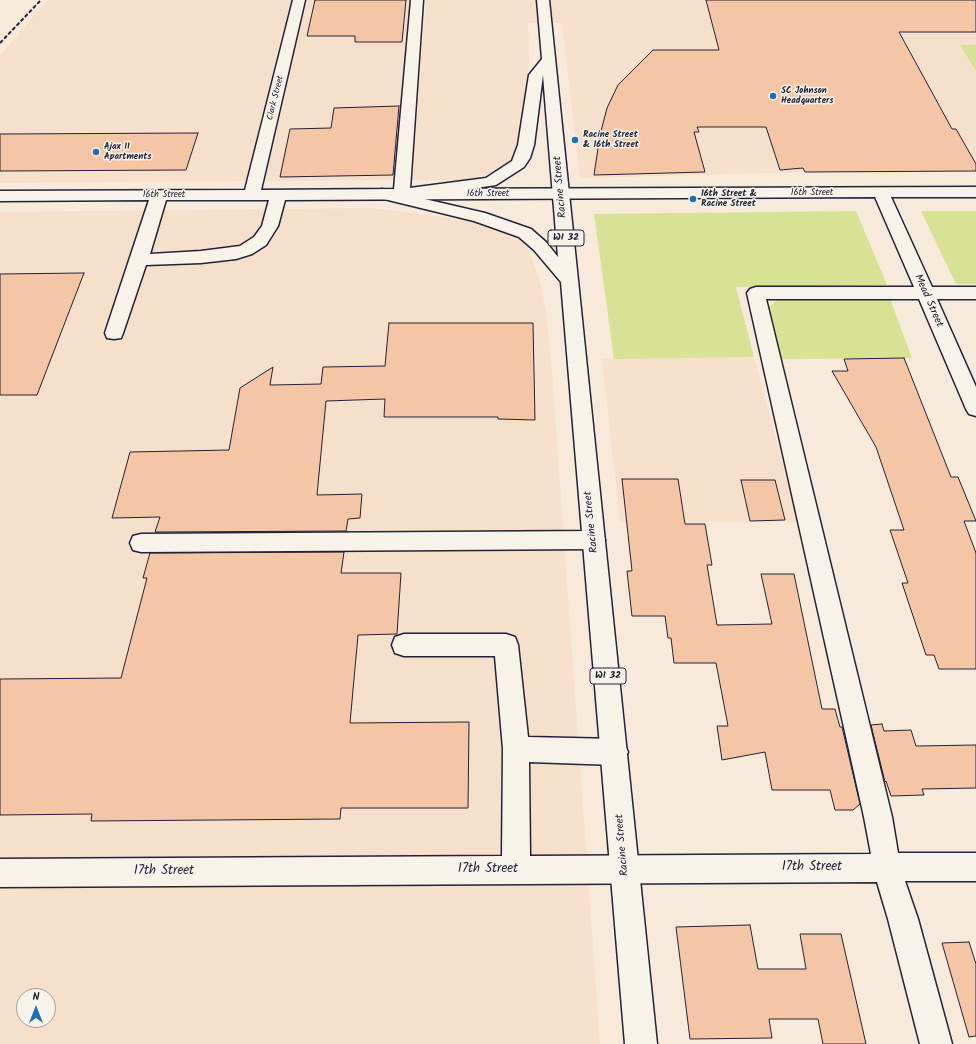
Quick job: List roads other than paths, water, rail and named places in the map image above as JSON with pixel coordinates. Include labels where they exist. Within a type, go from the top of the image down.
[{"type":"street","name":"Clark Street","points":[[252,195],[299,0]]},
{"type":"street","points":[[417,0],[402,194],[490,182],[518,164],[522,158],[526,145],[536,75],[549,59]]},
{"type":"street","name":"Racine Street","points":[[543,0],[615,752],[641,1044]]},
{"type":"street","name":"Mead Street","points":[[881,192],[976,409]]},
{"type":"street","name":"16th Street","points":[[0,196],[976,192]]},
{"type":"street","points":[[382,194],[479,217],[525,234],[540,246],[570,282]]},
{"type":"street","points":[[139,260],[201,257],[236,253],[246,250],[260,241],[268,230],[278,195]]},
{"type":"street","points":[[114,333],[159,196]]},
{"type":"street","points":[[936,1044],[903,919],[887,868],[878,817],[756,293],[976,293]]},
{"type":"street","points":[[141,543],[594,540]]},
{"type":"street","points":[[404,645],[506,645],[516,749],[516,870]]},
{"type":"street","points":[[516,749],[615,752]]},
{"type":"street","name":"17th Street","points":[[0,873],[976,867]]},
{"type":"railway","points":[[0,43],[41,0]]},
{"type":"place","name":"SC Johnson Headquarters","points":[[773,96]]},
{"type":"place","name":"Racine Street & 16th Street","points":[[575,140]]},
{"type":"place","name":"Ajax II Apartments","points":[[96,152]]},
{"type":"place","name":"16th Street & Racine Street","points":[[693,199]]}]
